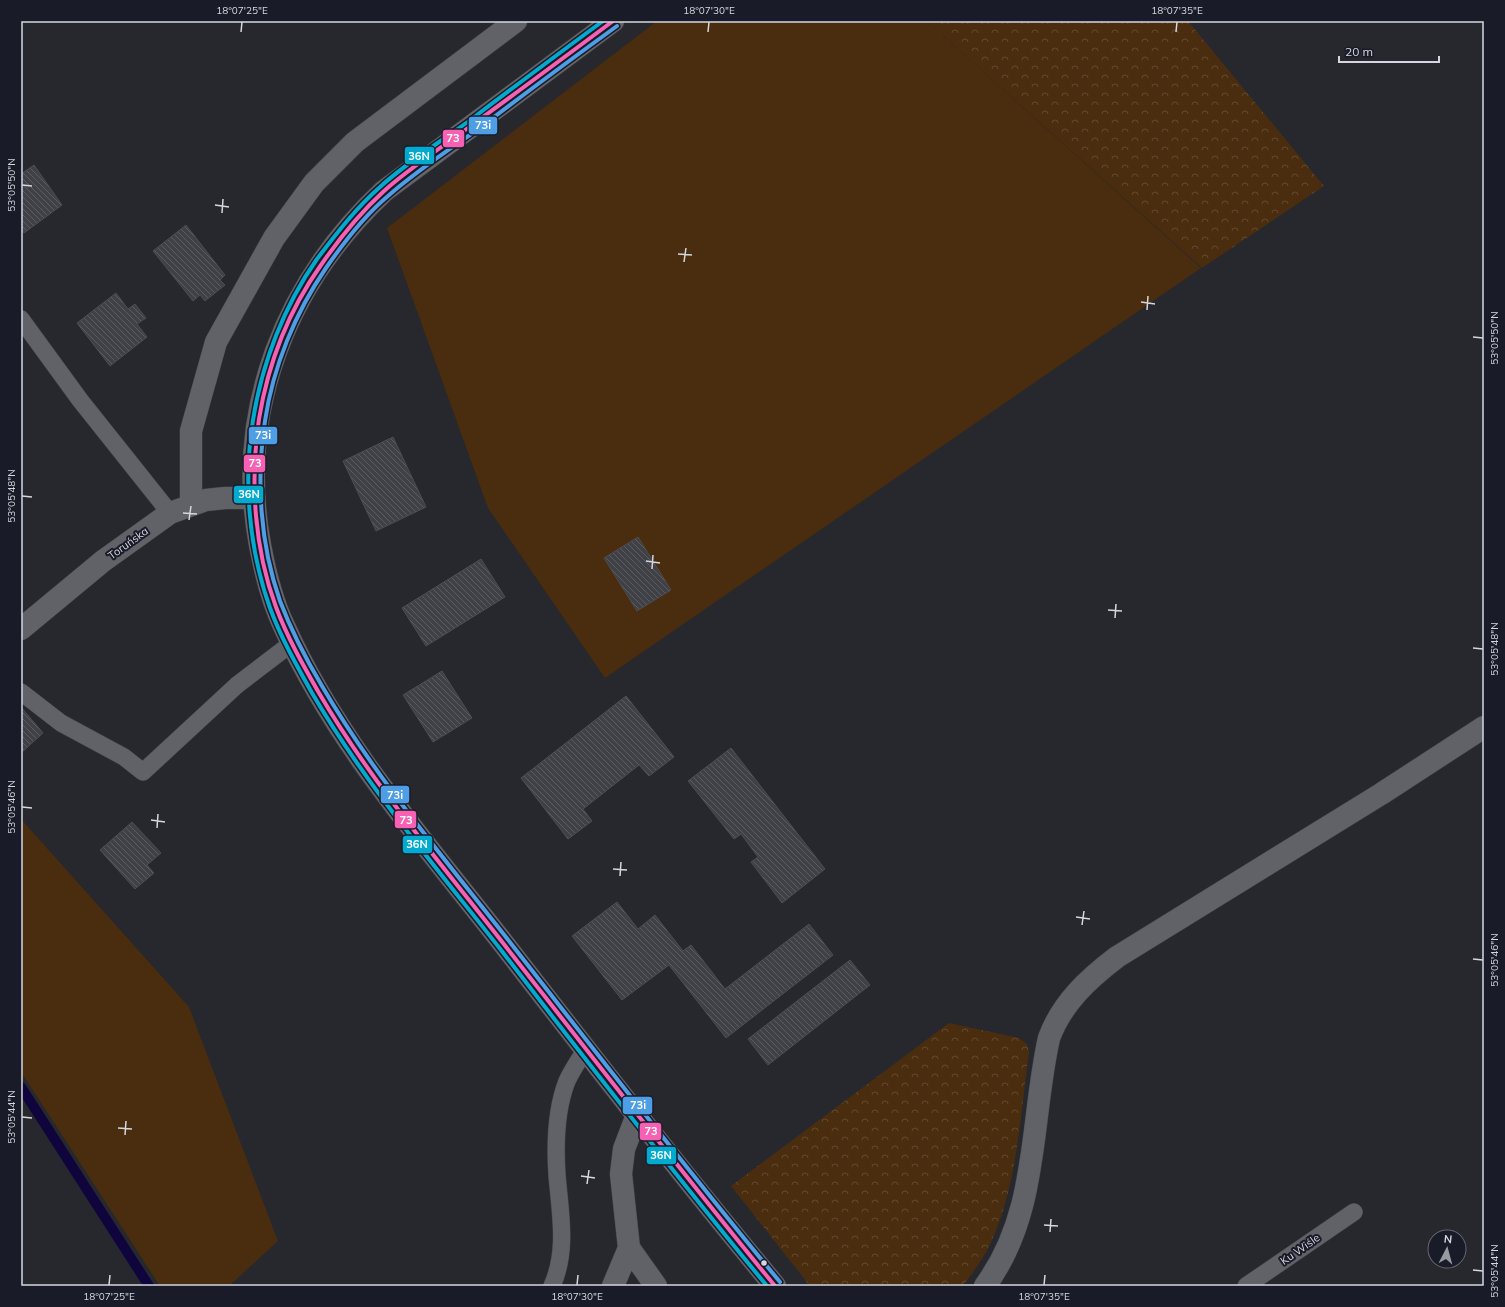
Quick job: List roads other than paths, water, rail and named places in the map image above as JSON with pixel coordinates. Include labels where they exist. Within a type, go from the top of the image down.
[{"type":"street","points":[[191,505],[190,431],[216,342],[274,238],[314,183],[355,142],[516,21]]},
{"type":"street","points":[[613,21],[384,191],[364,209],[322,261],[302,293],[287,323],[270,368],[261,400],[255,438],[255,518],[263,559],[272,593],[283,625],[325,702],[374,777],[637,1115],[774,1286]]},
{"type":"street","name":"Toruńska","points":[[21,628],[103,561],[170,513],[191,505],[225,498],[254,498]]},
{"type":"street","points":[[985,1286],[1007,1250],[1020,1220],[1027,1190],[1049,1038],[1054,1024],[1077,992],[1095,974],[1117,957],[1381,794],[1484,727]]},
{"type":"street","points":[[613,1286],[629,1248],[621,1174],[624,1148],[637,1115]]},
{"type":"street","points":[[629,1248],[656,1286]]},
{"type":"lane","points":[[21,319],[80,400],[170,513]]},
{"type":"lane","points":[[21,692],[60,723],[124,758],[143,772],[237,685],[292,643]]},
{"type":"lane","points":[[552,1286],[560,1258],[562,1243],[557,1173],[559,1113],[568,1080],[586,1049]]},
{"type":"lane","name":"Ku Wiśle","points":[[1246,1286],[1354,1212]]},
{"type":"waterway","points":[[21,1087],[149,1286]]}]
